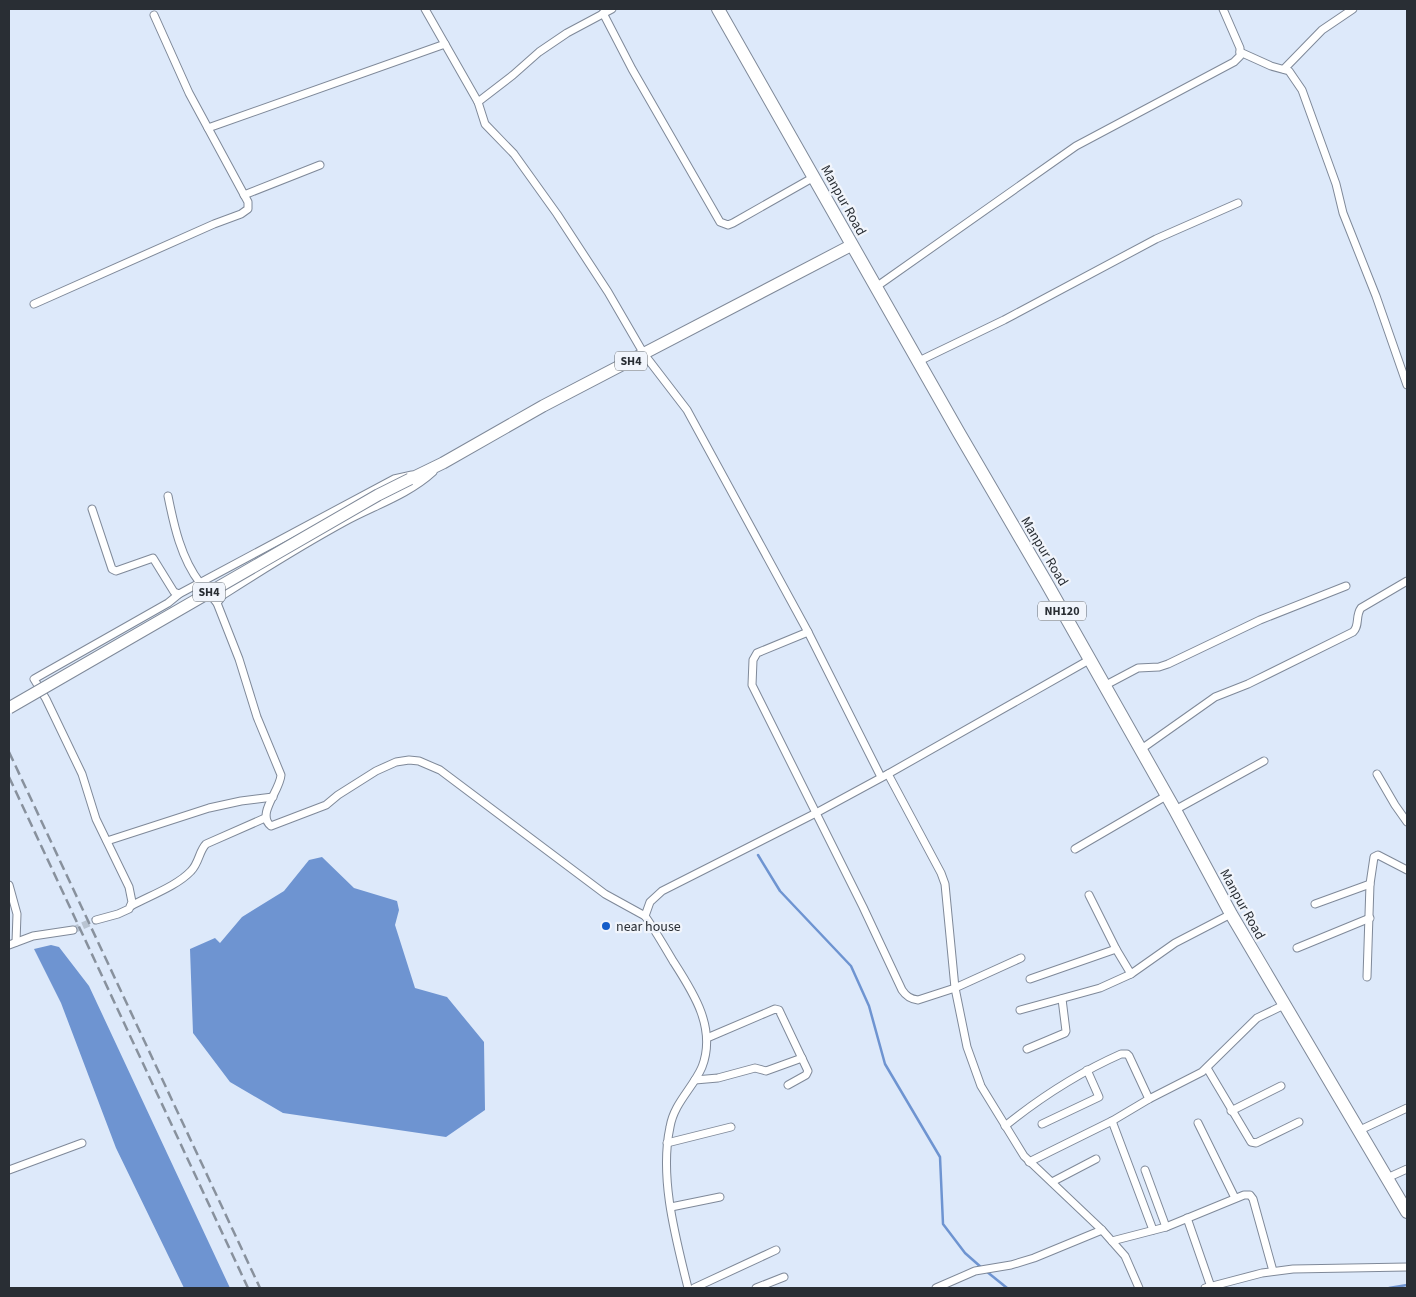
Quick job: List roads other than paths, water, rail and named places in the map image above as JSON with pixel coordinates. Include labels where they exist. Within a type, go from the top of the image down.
[{"type":"highway","name":"Manpur Road","points":[[718,9],[1175,810],[1231,914],[1407,1212]]},
{"type":"main road","name":"SH4","points":[[9,708],[378,496],[443,463],[544,406],[852,244]]},
{"type":"street","points":[[425,9],[478,102],[485,124],[514,154],[557,214],[608,292],[644,354],[687,410],[808,632],[881,778]]},
{"type":"street","points":[[478,102],[514,75],[539,52],[567,33],[612,9]]},
{"type":"street","points":[[876,287],[1076,146],[1234,62],[1240,56],[1240,52],[1223,9]]},
{"type":"street","points":[[1284,69],[1322,30],[1353,9]]},
{"type":"street","points":[[603,13],[632,69],[720,222],[728,225],[733,223],[814,177]]},
{"type":"street","points":[[34,304],[214,224],[241,214],[249,208],[244,195],[189,93],[154,15]]},
{"type":"street","points":[[208,128],[445,44]]},
{"type":"street","points":[[1240,52],[1271,66],[1284,69],[1292,75],[1302,90],[1336,184],[1344,213],[1376,296],[1407,385]]},
{"type":"street","points":[[244,195],[320,165]]},
{"type":"street","points":[[919,361],[1004,320],[1156,239],[1238,203]]},
{"type":"street","points":[[217,603],[223,595],[285,555],[344,522],[406,491],[429,476],[443,463]]},
{"type":"street","points":[[131,906],[129,887],[92,808],[82,774],[46,699],[34,679],[168,603],[179,594],[394,479],[415,476]]},
{"type":"street","points":[[168,496],[178,538],[191,569],[200,584],[217,603],[239,659],[257,717],[280,770],[281,779],[265,818],[271,826],[326,805],[376,771],[396,762],[418,761],[440,770],[605,894],[645,916],[696,998],[702,1013],[707,1038],[705,1058],[695,1080],[676,1109],[667,1143],[671,1207],[677,1244],[688,1288]]},
{"type":"street","points":[[92,509],[113,570],[116,571],[153,558],[175,593],[179,594]]},
{"type":"street","points":[[1140,750],[1215,697],[1248,684],[1353,632],[1357,626],[1358,612],[1361,608],[1407,580]]},
{"type":"street","points":[[1104,686],[1138,668],[1163,666],[1260,620],[1346,586]]},
{"type":"street","points":[[808,632],[757,653],[753,660],[752,685],[864,908],[902,990],[906,996],[913,1000],[918,1000],[956,988],[1021,958]]},
{"type":"street","points":[[645,916],[650,902],[662,891],[881,778],[1089,660]]},
{"type":"street","points":[[1175,810],[1264,761]]},
{"type":"street","points":[[888,774],[941,873],[945,884],[956,988],[968,1047],[981,1086],[1029,1162],[1112,1241],[1125,1256],[1139,1288]]},
{"type":"street","points":[[1377,774],[1407,822]]},
{"type":"street","points":[[1074,850],[1166,796]]},
{"type":"street","points":[[107,841],[210,808],[273,797]]},
{"type":"street","points":[[96,920],[118,914],[179,881],[197,864],[202,848],[206,844],[265,818]]},
{"type":"street","points":[[1367,977],[1370,884],[1374,857],[1376,856],[1407,870]]},
{"type":"street","points":[[1315,904],[1370,884]]},
{"type":"street","points":[[9,886],[17,914],[12,944]]},
{"type":"street","points":[[1089,895],[1116,949],[1131,974]]},
{"type":"street","points":[[1020,1010],[1100,988],[1131,974],[1175,943],[1231,914]]},
{"type":"street","points":[[1297,948],[1370,918]]},
{"type":"street","points":[[12,944],[33,936],[73,930]]},
{"type":"street","points":[[1030,979],[1116,949]]},
{"type":"street","points":[[1027,1049],[1065,1033],[1062,999]]},
{"type":"street","points":[[1029,1162],[1112,1120],[1207,1068],[1257,1018],[1284,1005]]},
{"type":"street","points":[[707,1038],[777,1009],[782,1012],[808,1071],[808,1074],[788,1085]]},
{"type":"street","points":[[1005,1126],[1039,1099],[1086,1070],[1120,1054],[1127,1054],[1149,1099]]},
{"type":"street","points":[[695,1080],[718,1078],[755,1068],[766,1071],[802,1058]]},
{"type":"street","points":[[1207,1068],[1248,1140],[1254,1143],[1299,1122]]},
{"type":"street","points":[[1042,1124],[1099,1097],[1086,1070]]},
{"type":"street","points":[[1231,1111],[1281,1086]]},
{"type":"street","points":[[1360,1130],[1407,1108]]},
{"type":"street","points":[[1112,1120],[1153,1230]]},
{"type":"street","points":[[1198,1123],[1235,1198]]},
{"type":"street","points":[[667,1143],[731,1127]]},
{"type":"street","points":[[9,1170],[82,1143]]},
{"type":"street","points":[[1052,1182],[1096,1159]]},
{"type":"street","points":[[1387,1178],[1407,1169]]},
{"type":"street","points":[[1144,1170],[1166,1227]]},
{"type":"street","points":[[1112,1241],[1166,1227],[1235,1198],[1250,1195],[1253,1199],[1273,1271]]},
{"type":"street","points":[[671,1207],[720,1196]]},
{"type":"street","points":[[1187,1218],[1208,1287],[1273,1271],[1407,1267]]},
{"type":"street","points":[[936,1288],[974,1271],[1011,1265],[1034,1258],[1102,1230]]},
{"type":"street","points":[[694,1288],[776,1250]]},
{"type":"street","points":[[756,1288],[784,1277]]},
{"type":"water","points":[[322,857],[354,888],[397,901],[399,910],[395,925],[415,988],[447,997],[484,1042],[485,1110],[446,1137],[283,1113],[230,1082],[193,1033],[190,949],[215,938],[220,943],[242,917],[284,891],[309,860]]},
{"type":"water","points":[[51,945],[59,947],[89,986],[230,1288],[184,1288],[116,1148],[61,1003],[34,949]]},
{"type":"waterway","points":[[758,855],[780,891],[851,966],[869,1006],[885,1064],[940,1157],[943,1224],[965,1253],[982,1268]]},
{"type":"waterway","points":[[986,1271],[1007,1288]]},
{"type":"waterway","points":[[1389,1288],[1407,1285]]},
{"type":"tunnel","points":[[73,930],[96,920]]},
{"type":"railway","points":[[9,752],[260,1288]]},
{"type":"railway","points":[[9,777],[248,1288]]},
{"type":"place","name":"near house","points":[[606,926]]}]
